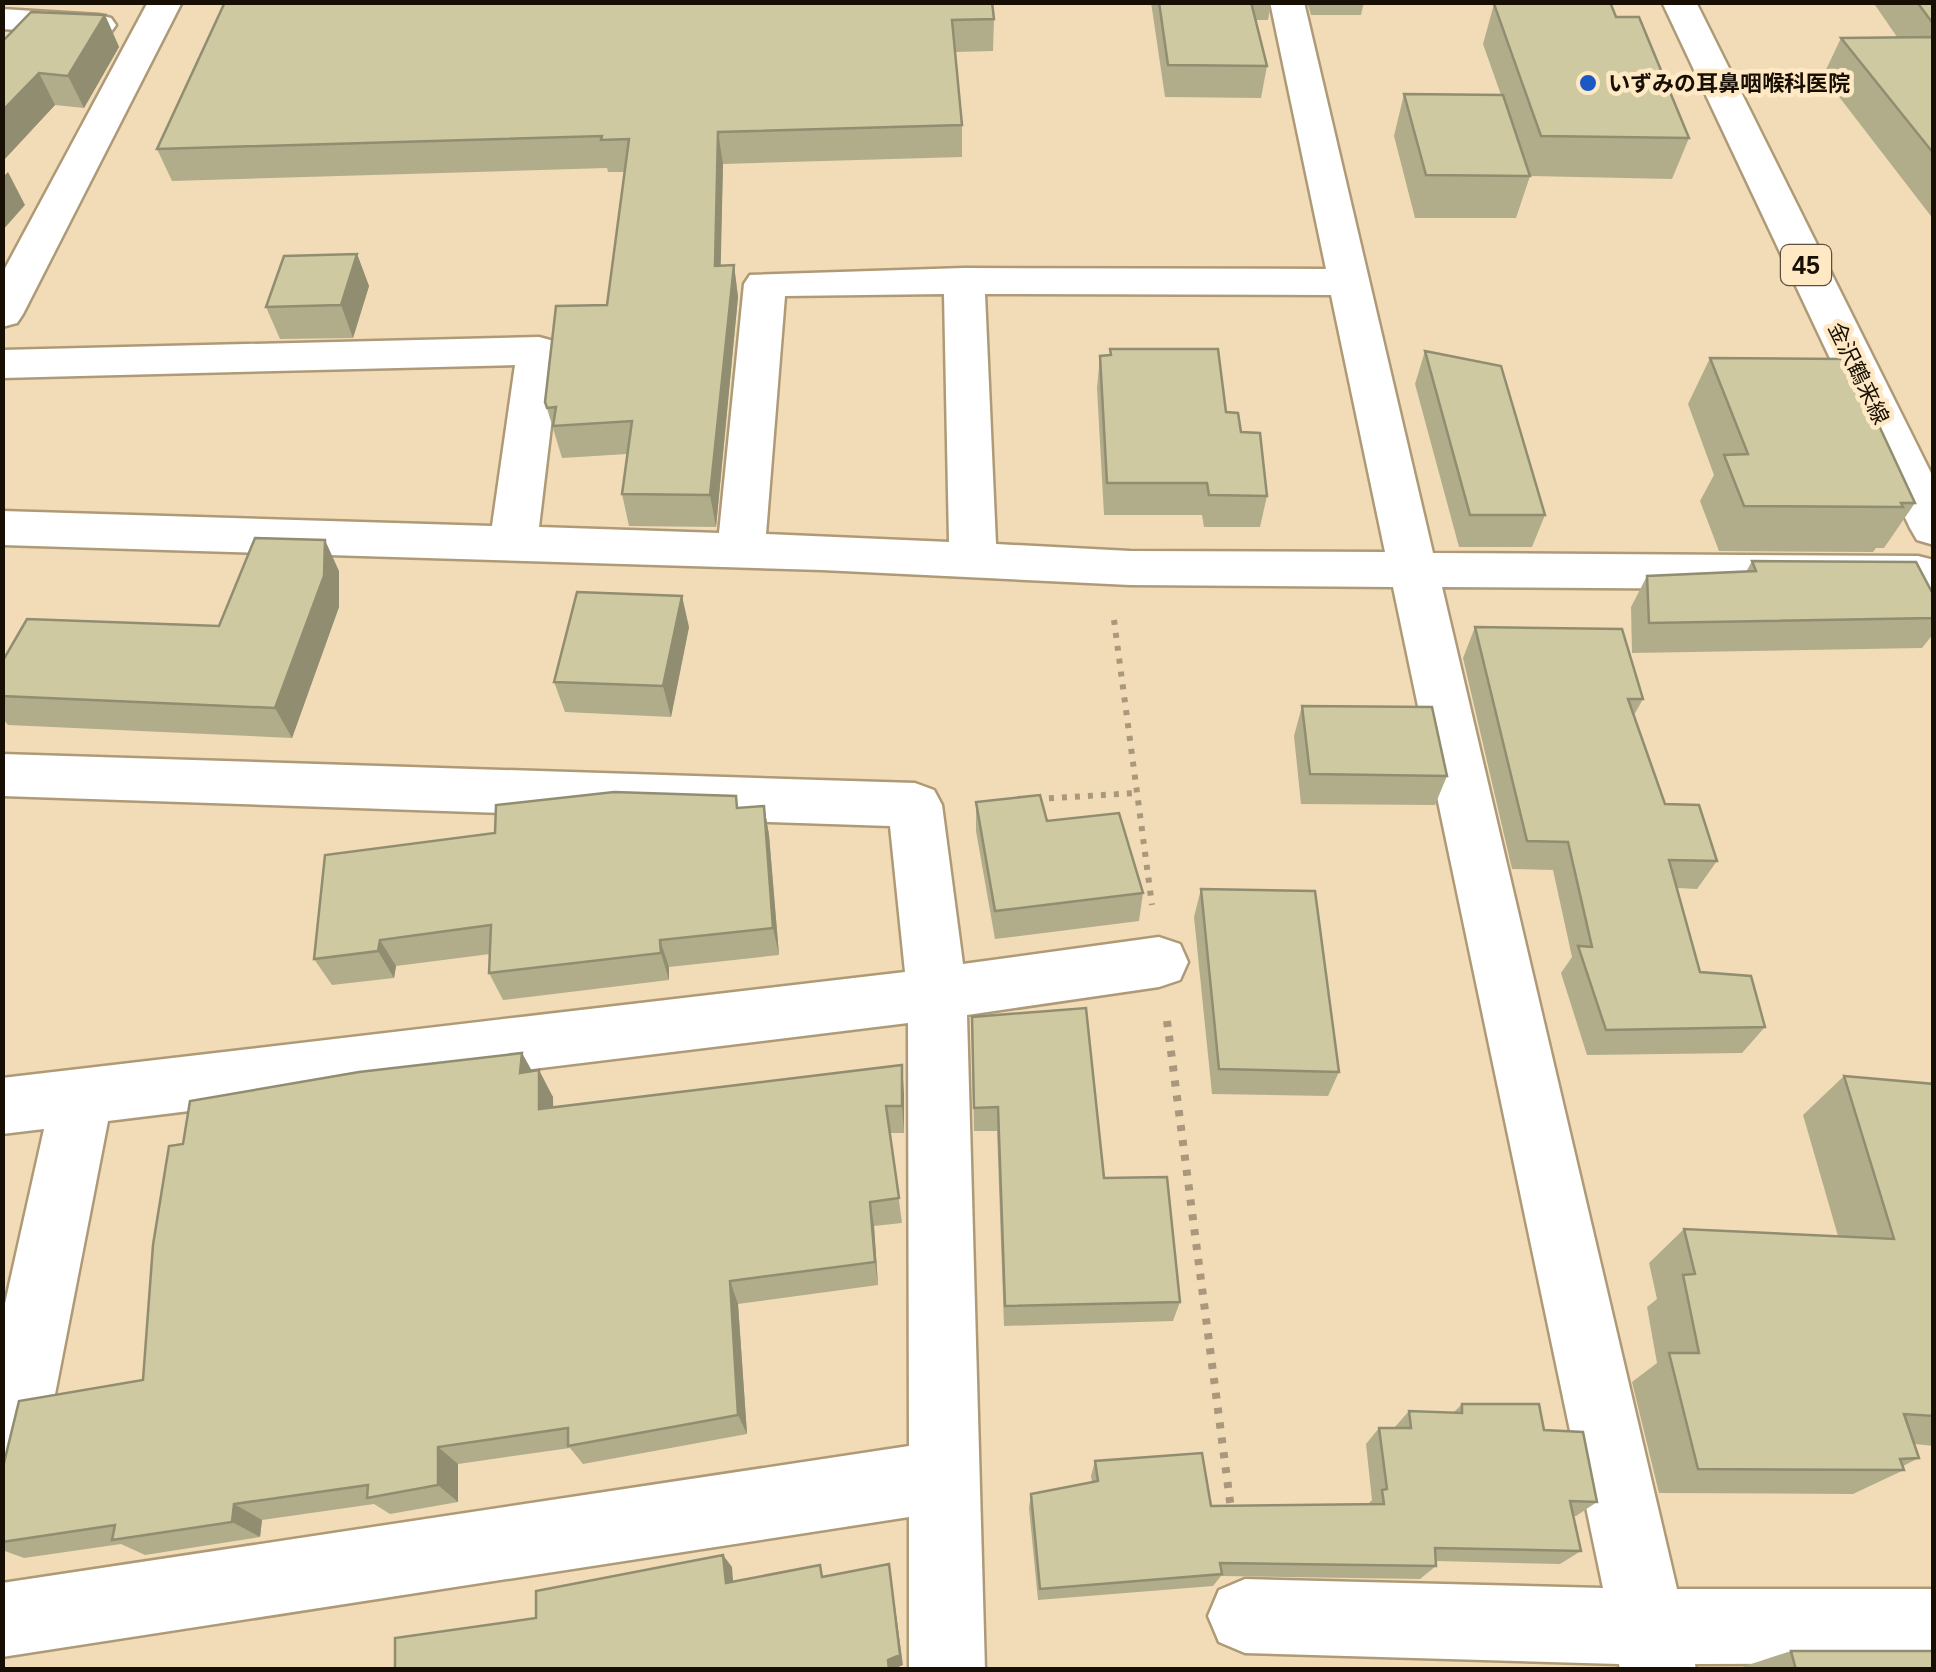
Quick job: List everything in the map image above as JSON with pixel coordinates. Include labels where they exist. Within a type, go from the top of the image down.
[{"type":"street","points":[[1287,2],[1654,1648]]},
{"type":"street","name":"金沢鶴来線","points":[[1679,2],[1934,528]]},
{"type":"street","points":[[2,20],[159,15],[2,314]]},
{"type":"street","points":[[964,281],[973,561]]},
{"type":"street","points":[[741,550],[765,284],[1350,282]]},
{"type":"street","points":[[2,364],[539,351],[512,543]]},
{"type":"street","points":[[2,528],[741,550],[1108,567],[1918,573],[1934,582]]},
{"type":"street","points":[[2,775],[915,806],[937,994],[947,1670]]},
{"type":"street","points":[[2,1106],[937,994],[1159,962]]},
{"type":"street","points":[[2,1482],[82,1095]]},
{"type":"street","points":[[2,1620],[945,1476]]},
{"type":"street","points":[[1245,1616],[1654,1648],[1934,1626]]},
{"type":"path","points":[[1108,567],[1245,1616]]},
{"type":"path","points":[[1026,799],[1137,793]]},
{"type":"building","points":[[225,2],[992,2],[994,19],[952,20],[962,125],[718,132],[715,266],[734,265],[710,495],[622,494],[632,421],[553,426],[556,407],[547,408],[545,402],[556,306],[607,305],[629,139],[601,140],[602,136],[157,149]]},
{"type":"building","points":[[1159,2],[1251,2],[1267,66],[1168,65]]},
{"type":"building","points":[[1610,2],[1616,17],[1639,17],[1689,138],[1541,136],[1494,4]]},
{"type":"building","points":[[1917,2],[1934,2],[1934,25]]},
{"type":"building","points":[[31,12],[105,15],[68,76],[39,73],[2,111],[2,42]]},
{"type":"building","points":[[1934,37],[1934,154],[1841,38]]},
{"type":"building","points":[[1404,94],[1503,95],[1530,176],[1426,175]]},
{"type":"building","points":[[357,254],[341,305],[266,307],[284,256]]},
{"type":"building","points":[[1110,349],[1218,349],[1226,412],[1238,413],[1241,432],[1260,433],[1267,496],[1209,495],[1207,483],[1107,483],[1100,356],[1111,355]]},
{"type":"building","points":[[1425,351],[1501,366],[1545,515],[1470,515]]},
{"type":"building","points":[[1710,358],[1848,359],[1915,503],[1901,503],[1903,507],[1744,506],[1724,455],[1748,454]]},
{"type":"building","points":[[255,538],[325,540],[324,576],[275,708],[2,696],[2,662],[27,619],[219,626]]},
{"type":"building","points":[[1752,561],[1916,562],[1934,596],[1934,618],[1649,623],[1647,576],[1756,571]]},
{"type":"building","points":[[577,592],[682,596],[663,686],[554,682]]},
{"type":"building","points":[[1475,627],[1622,629],[1643,699],[1628,699],[1665,804],[1699,805],[1717,861],[1669,860],[1700,972],[1751,976],[1765,1027],[1606,1030],[1578,946],[1592,947],[1568,842],[1527,841]]},
{"type":"building","points":[[1302,706],[1432,707],[1447,776],[1310,774]]},
{"type":"building","points":[[614,792],[736,796],[737,808],[764,806],[773,928],[660,940],[661,953],[489,973],[491,925],[380,940],[378,951],[314,959],[325,855],[495,833],[496,805]]},
{"type":"building","points":[[1040,795],[1047,821],[1119,813],[1143,893],[995,911],[976,802]]},
{"type":"building","points":[[1201,889],[1315,891],[1339,1072],[1219,1069]]},
{"type":"building","points":[[1086,1008],[1104,1178],[1167,1177],[1180,1302],[1005,1306],[998,1107],[974,1108],[972,1017]]},
{"type":"building","points":[[522,1053],[520,1073],[539,1070],[539,1109],[902,1065],[902,1106],[886,1106],[899,1198],[870,1202],[875,1262],[730,1281],[738,1415],[568,1446],[568,1428],[438,1447],[438,1485],[367,1498],[368,1485],[234,1504],[232,1522],[112,1540],[115,1525],[2,1542],[2,1471],[19,1401],[143,1380],[153,1245],[169,1146],[183,1144],[190,1101],[359,1072]]},
{"type":"building","points":[[1844,1076],[1934,1084],[1934,1416],[1904,1414],[1919,1458],[1900,1459],[1904,1470],[1698,1469],[1669,1353],[1699,1353],[1683,1275],[1695,1274],[1684,1229],[1894,1239]]},
{"type":"building","points":[[1462,1404],[1539,1404],[1544,1430],[1583,1432],[1597,1502],[1570,1501],[1581,1551],[1435,1548],[1436,1566],[1220,1563],[1222,1574],[1040,1589],[1031,1494],[1098,1481],[1095,1461],[1202,1453],[1211,1506],[1384,1504],[1382,1490],[1387,1489],[1379,1428],[1411,1428],[1409,1411],[1462,1413]]},
{"type":"building","points":[[723,1555],[726,1583],[820,1565],[822,1577],[889,1564],[900,1655],[888,1660],[889,1670],[395,1670],[395,1638],[536,1618],[536,1591]]},
{"type":"building","points":[[1791,1651],[1934,1651],[1934,1670],[1796,1670]]},
{"type":"place","name":"いずみの耳鼻咽喉科医院","points":[[1588,83]]}]
